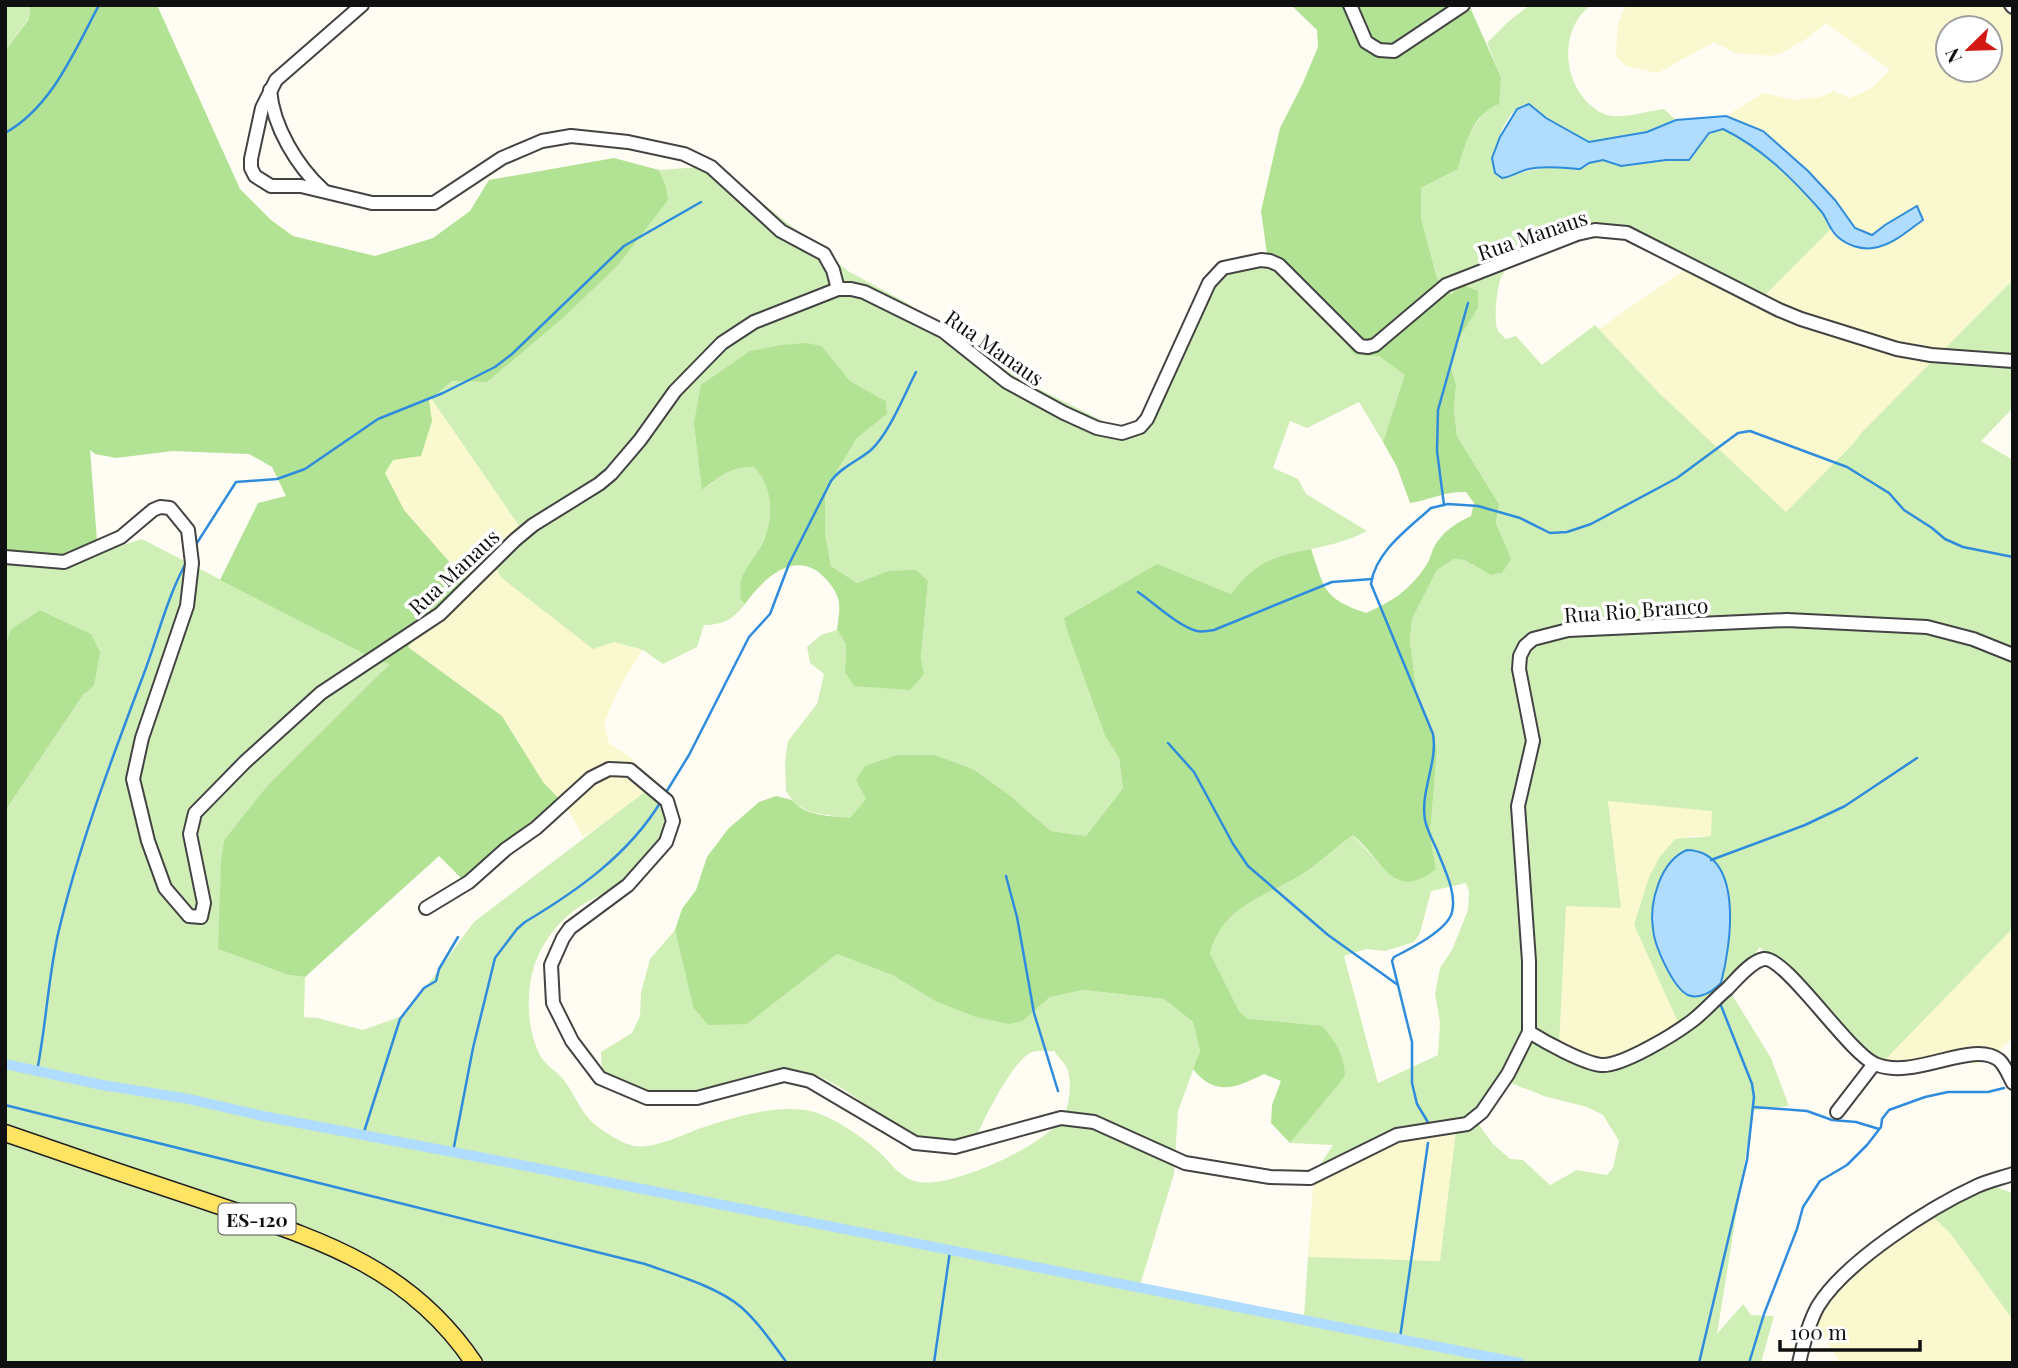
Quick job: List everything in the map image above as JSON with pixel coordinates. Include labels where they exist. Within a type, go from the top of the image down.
[{"type":"main road","name":"ES-120","points":[[5,1133],[287,1229],[356,1257],[389,1277],[421,1302],[450,1331],[474,1363]]},
{"type":"street","points":[[362,5],[276,80],[270,90],[260,114],[251,159],[255,176],[271,186],[301,186],[324,190],[361,202],[434,203],[502,158],[542,141],[570,136],[628,142],[684,154],[711,167],[781,231],[824,254],[833,270],[838,289]]},
{"type":"street","points":[[1350,5],[1366,43],[1378,50],[1394,51],[1464,5]]},
{"type":"street","points":[[270,90],[271,104],[295,160],[324,190]]},
{"type":"street","name":"Rua Manaus","points":[[5,557],[64,562],[121,537],[160,507],[170,508],[188,530],[192,563],[187,606],[142,738],[133,779],[148,841],[165,888],[189,916],[201,917],[204,903],[190,834],[195,813],[245,762],[321,693],[440,614],[533,525],[605,479],[640,440],[675,391],[722,343],[754,322],[838,289],[864,292],[943,331],[1007,382],[1035,398],[1097,428],[1122,433],[1140,427],[1147,419],[1209,283],[1223,268],[1261,260],[1279,265],[1353,340],[1360,346],[1368,347],[1382,341],[1446,285],[1577,234],[1595,230],[1628,233],[1801,319],[1914,353],[2013,361]]},
{"type":"street","name":"Rua Rio Branco","points":[[1529,1032],[1529,961],[1518,806],[1533,741],[1519,669],[1520,656],[1525,646],[1533,639],[1568,630],[1787,620],[1927,627],[1973,639],[2013,655]]},
{"type":"street","points":[[426,908],[469,882],[506,849],[536,828],[591,778],[609,769],[630,770],[667,801],[673,821],[666,842],[628,885],[570,928],[551,965],[553,1003],[572,1041],[593,1069],[600,1078],[648,1098],[697,1098],[784,1075],[810,1081],[915,1143],[955,1147],[1061,1118],[1094,1122],[1185,1163],[1270,1177],[1310,1178],[1397,1135],[1467,1124],[1482,1112],[1508,1074],[1529,1032],[1563,1050],[1596,1063],[1608,1064],[1639,1054],[1692,1021],[1762,959],[1768,959],[1790,976],[1858,1052],[1874,1064],[1904,1069],[1923,1067],[1959,1055],[1983,1054],[1999,1060],[2013,1083]]},
{"type":"street","points":[[1836,1112],[1874,1064]]},
{"type":"street","points":[[1799,1363],[1817,1307],[1841,1278],[1875,1250],[1934,1209],[1978,1186],[2013,1174]]},
{"type":"green space","points":[[5,5],[30,5],[29,18],[5,51]]},
{"type":"green space","points":[[30,5],[157,5],[240,189],[271,220],[293,236],[375,256],[433,238],[470,211],[489,180],[614,158],[659,170],[666,186],[668,200],[618,265],[565,316],[487,382],[452,381],[429,400],[432,421],[421,456],[393,460],[385,473],[404,510],[466,581],[408,647],[502,716],[543,782],[568,808],[466,883],[439,856],[305,977],[288,975],[218,949],[224,840],[267,786],[390,664],[376,660],[220,580],[258,503],[286,496],[272,467],[249,454],[173,451],[116,458],[95,454],[90,450],[98,553],[65,563],[5,560],[5,51],[29,19]]},
{"type":"green space","points":[[1291,5],[1469,5],[1501,77],[1499,104],[1490,108],[1476,122],[1458,169],[1421,188],[1421,218],[1437,278],[1452,294],[1463,285],[1478,291],[1478,308],[1458,340],[1451,367],[1456,385],[1454,410],[1457,436],[1499,504],[1496,523],[1511,559],[1502,573],[1491,575],[1465,560],[1454,559],[1437,570],[1412,619],[1410,641],[1417,695],[1434,735],[1437,751],[1430,835],[1436,869],[1409,882],[1399,880],[1381,866],[1353,835],[1308,871],[1235,913],[1216,937],[1210,953],[1239,1011],[1248,1019],[1322,1026],[1338,1049],[1345,1076],[1290,1143],[1271,1123],[1272,1105],[1281,1081],[1264,1074],[1236,1086],[1218,1087],[1210,1084],[1193,1069],[1200,1051],[1193,1022],[1164,999],[1083,990],[1050,997],[1023,1021],[1009,1024],[976,1017],[935,1001],[892,975],[837,954],[747,1024],[708,1025],[693,1007],[675,930],[682,909],[696,890],[707,857],[728,829],[759,802],[776,796],[792,800],[810,812],[850,818],[866,799],[856,780],[865,766],[897,755],[935,755],[973,769],[1008,794],[1051,831],[1086,836],[1123,788],[1119,758],[1105,736],[1064,618],[1157,564],[1231,594],[1248,575],[1266,562],[1311,549],[1323,583],[1333,597],[1366,613],[1406,589],[1427,565],[1441,536],[1471,516],[1474,503],[1466,492],[1410,503],[1397,467],[1383,442],[1405,375],[1379,356],[1355,355],[1305,292],[1267,254],[1261,211],[1280,128],[1318,47],[1317,30]]},
{"type":"green space","points":[[1530,5],[1591,5],[1580,16],[1572,30],[1569,45],[1568,60],[1578,90],[1588,102],[1607,115],[1623,116],[1664,109],[1676,120],[1647,132],[1589,143],[1529,105],[1521,107],[1512,113],[1505,125],[1492,158],[1511,177],[1545,168],[1580,169],[1589,163],[1603,160],[1622,166],[1688,160],[1709,133],[1723,129],[1754,147],[1785,171],[1813,199],[1832,228],[1762,298],[1671,249],[1621,231],[1597,227],[1563,229],[1534,244],[1507,268],[1498,289],[1497,327],[1506,339],[1516,336],[1542,365],[1595,325],[1658,392],[1786,512],[2013,280],[2013,408],[1981,441],[2013,460],[2013,928],[1878,1067],[1760,947],[1739,975],[1731,993],[1771,1058],[1789,1106],[1753,1110],[1717,1334],[1743,1304],[1751,1315],[1774,1316],[1761,1363],[5,1363],[5,811],[83,695],[94,686],[91,634],[40,610],[11,629],[5,646],[5,560],[65,563],[142,539],[376,660],[391,664],[267,786],[224,840],[218,949],[288,975],[305,977],[304,1017],[363,1030],[405,1015],[474,922],[654,785],[682,820],[628,887],[611,891],[581,906],[555,928],[537,957],[530,984],[531,1027],[541,1057],[563,1079],[588,1118],[613,1137],[635,1146],[651,1145],[752,1113],[779,1109],[805,1110],[824,1115],[853,1132],[908,1179],[929,1183],[972,1173],[1019,1152],[1055,1127],[1068,1104],[1069,1073],[1054,1051],[1034,1051],[1024,1057],[999,1092],[975,1140],[952,1143],[911,1134],[819,1076],[786,1073],[691,1093],[648,1092],[602,1072],[601,1052],[632,1033],[640,1016],[641,993],[650,959],[675,930],[693,1007],[795,985],[837,954],[892,975],[935,1001],[1023,1021],[1050,997],[1083,990],[1164,999],[1193,1022],[1200,1051],[1178,1111],[1174,1174],[1140,1285],[1204,1295],[1304,1317],[1308,1257],[1440,1261],[1456,1131],[1397,1132],[1314,1174],[1333,1145],[1290,1143],[1298,1132],[1292,1025],[1249,1020],[1239,1011],[1210,953],[1216,937],[1235,913],[1308,871],[1353,835],[1382,867],[1436,869],[1430,835],[1437,751],[1434,735],[1417,695],[1410,641],[1412,619],[1437,570],[1454,559],[1466,560],[1491,575],[1502,573],[1501,535],[1496,523],[1499,504],[1457,436],[1454,410],[1456,385],[1451,367],[1458,340],[1478,308],[1453,294],[1437,278],[1421,218],[1421,188],[1458,169],[1466,138],[1487,108],[1501,77],[1487,43]],"holes":[[[1608,801],[1712,811],[1711,836],[1675,839],[1659,858],[1649,877],[1634,925],[1678,1022],[1680,1033],[1605,1066],[1559,1047],[1566,906],[1621,908]],[[1466,883],[1469,892],[1468,910],[1452,950],[1440,968],[1435,994],[1440,1022],[1438,1055],[1378,1083],[1344,956],[1366,949],[1385,951],[1414,942],[1420,933],[1431,891]],[[1657,892],[1729,903],[1729,928],[1721,983],[1688,995],[1675,981],[1659,953],[1652,921]],[[1506,1081],[1544,1096],[1587,1107],[1603,1115],[1619,1141],[1613,1168],[1607,1175],[1577,1170],[1550,1185],[1523,1160],[1510,1159],[1492,1143],[1473,1116]]]},
{"type":"green space","points":[[1626,5],[2013,5],[2013,280],[1786,513],[1658,392],[1599,329],[1694,263],[1762,298],[1832,228],[1835,236],[1852,246],[1871,248],[1923,220],[1917,206],[1872,235],[1855,228],[1835,200],[1808,171],[1763,131],[1726,116],[1763,93],[1795,100],[1820,97],[1834,91],[1850,98],[1873,87],[1890,70],[1826,23],[1808,38],[1771,56],[1736,53],[1714,42],[1658,73],[1626,66],[1617,58],[1618,23]]},
{"type":"green space","points":[[699,167],[732,179],[848,271],[982,349],[1029,384],[1121,430],[1150,425],[1215,272],[1231,264],[1267,254],[1305,292],[1336,333],[1379,356],[1406,375],[1383,442],[1359,402],[1307,428],[1290,421],[1273,468],[1298,479],[1306,494],[1367,531],[1348,540],[1294,553],[1262,565],[1246,577],[1231,594],[1157,565],[1065,618],[1068,634],[1105,736],[1119,758],[1123,788],[1086,836],[1051,831],[1008,794],[973,769],[935,755],[866,799],[850,819],[811,812],[796,805],[786,791],[785,761],[788,741],[817,704],[824,674],[810,663],[807,647],[821,635],[837,630],[846,644],[845,672],[924,674],[921,658],[928,581],[888,571],[857,583],[831,566],[825,532],[825,491],[857,438],[887,414],[886,401],[850,381],[822,346],[750,351],[731,366],[703,490],[732,470],[754,467],[761,475],[768,493],[769,523],[740,599],[745,604],[728,620],[704,625],[697,647],[663,664],[643,650],[614,642],[593,649],[502,578],[487,556],[522,530],[431,398],[452,381],[487,382],[666,186],[659,170]]},
{"type":"green space","points":[[806,343],[822,346],[850,381],[886,401],[887,414],[857,438],[825,491],[825,532],[831,566],[857,583],[888,571],[916,570],[928,581],[921,658],[924,674],[910,690],[854,686],[845,672],[846,644],[837,630],[838,597],[826,579],[815,570],[804,566],[782,569],[762,584],[745,604],[740,599],[741,579],[762,544],[769,524],[768,494],[754,467],[732,470],[702,490],[694,423],[701,385],[750,351]]},
{"type":"green space","points":[[431,398],[522,530],[614,642],[642,650],[617,692],[604,724],[609,743],[631,758],[654,785],[583,837],[567,807],[543,782],[502,716],[408,647],[465,581],[404,510],[385,473],[393,460],[432,421],[428,400]]},
{"type":"green space","points":[[40,610],[91,634],[100,652],[94,686],[83,695],[5,811],[5,646],[11,629]]},
{"type":"green space","points":[[1608,800],[1713,811],[1711,836],[1690,836],[1649,877],[1634,925],[1678,1022],[1680,1033],[1605,1066],[1559,1047],[1566,905],[1621,908]]},
{"type":"green space","points":[[2013,928],[2013,1038],[1991,1057],[1976,1064],[1960,1062],[1918,1072],[1900,1072],[1878,1067]]},
{"type":"green space","points":[[1456,1131],[1440,1261],[1308,1257],[1314,1174],[1397,1132]]},
{"type":"green space","points":[[1995,1187],[2013,1193],[2013,1320],[1950,1233],[1931,1215],[1969,1192]]},
{"type":"green space","points":[[1931,1215],[1950,1233],[2013,1320],[2013,1363],[1840,1363],[1815,1323],[1832,1292],[1861,1266]]},
{"type":"water","points":[[1529,104],[1546,118],[1589,142],[1647,132],[1676,120],[1726,116],[1763,131],[1808,171],[1835,200],[1855,228],[1872,235],[1917,206],[1923,220],[1887,244],[1873,248],[1850,245],[1835,234],[1821,211],[1776,165],[1751,145],[1723,129],[1709,133],[1689,160],[1621,166],[1603,160],[1589,163],[1580,169],[1535,168],[1502,178],[1495,173],[1492,158],[1500,137],[1517,109]]},
{"type":"water","points":[[1687,850],[1706,855],[1718,866],[1726,883],[1730,903],[1728,946],[1721,983],[1702,996],[1688,995],[1676,984],[1657,945],[1652,919],[1655,895],[1663,873],[1678,855]]},
{"type":"waterway","points":[[5,133],[22,122],[49,93],[99,5]]},
{"type":"waterway","points":[[195,546],[236,482],[277,479],[305,469],[378,419],[443,393],[495,367],[512,354],[624,246],[701,202]]},
{"type":"waterway","points":[[1444,505],[1437,451],[1438,410],[1468,303]]},
{"type":"waterway","points":[[665,794],[689,755],[749,637],[770,614],[789,564],[831,481],[878,442],[916,372]]},
{"type":"waterway","points":[[1429,1124],[1417,1104],[1412,1083],[1412,1042],[1392,961],[1394,957],[1444,926],[1452,912],[1453,897],[1425,820],[1433,734],[1371,584],[1379,561],[1403,532],[1431,508],[1448,504],[1478,506],[1520,518],[1550,533],[1567,532],[1591,524],[1677,478],[1738,433],[1750,431],[1847,467],[1889,493],[1904,510],[1945,539],[1963,547],[2013,557]]},
{"type":"waterway","points":[[37,1071],[55,951],[66,901],[96,804],[168,603],[187,561]]},
{"type":"waterway","points":[[1138,592],[1182,624],[1203,631],[1214,630],[1332,582],[1372,579]]},
{"type":"waterway","points":[[1168,743],[1194,772],[1248,866],[1328,935],[1398,985]]},
{"type":"waterway","points":[[1711,860],[1805,825],[1845,806],[1917,758]]},
{"type":"waterway","points":[[453,1152],[473,1048],[495,958],[525,922],[564,898],[617,855],[633,839],[660,803]]},
{"type":"waterway","points":[[1006,876],[1017,917],[1034,1013],[1058,1091]]},
{"type":"waterway","points":[[363,1135],[400,1019],[424,988],[436,981],[439,969],[458,937]]},
{"type":"waterway","points":[[1699,1363],[1747,1160],[1754,1097],[1752,1084],[1720,1003]]},
{"type":"waterway","points":[[5,1064],[1520,1363]]},
{"type":"waterway","points":[[1749,1363],[1803,1207],[1820,1181],[1847,1165],[1867,1145],[1881,1127],[1882,1119],[1889,1110],[1948,1092],[1988,1092],[2004,1088]]},
{"type":"waterway","points":[[5,1105],[645,1264],[695,1282],[731,1300],[754,1320],[787,1363]]},
{"type":"waterway","points":[[1753,1107],[1807,1111],[1832,1120],[1856,1122],[1879,1129]]},
{"type":"waterway","points":[[1400,1338],[1428,1143]]},
{"type":"waterway","points":[[934,1363],[950,1251]]}]
